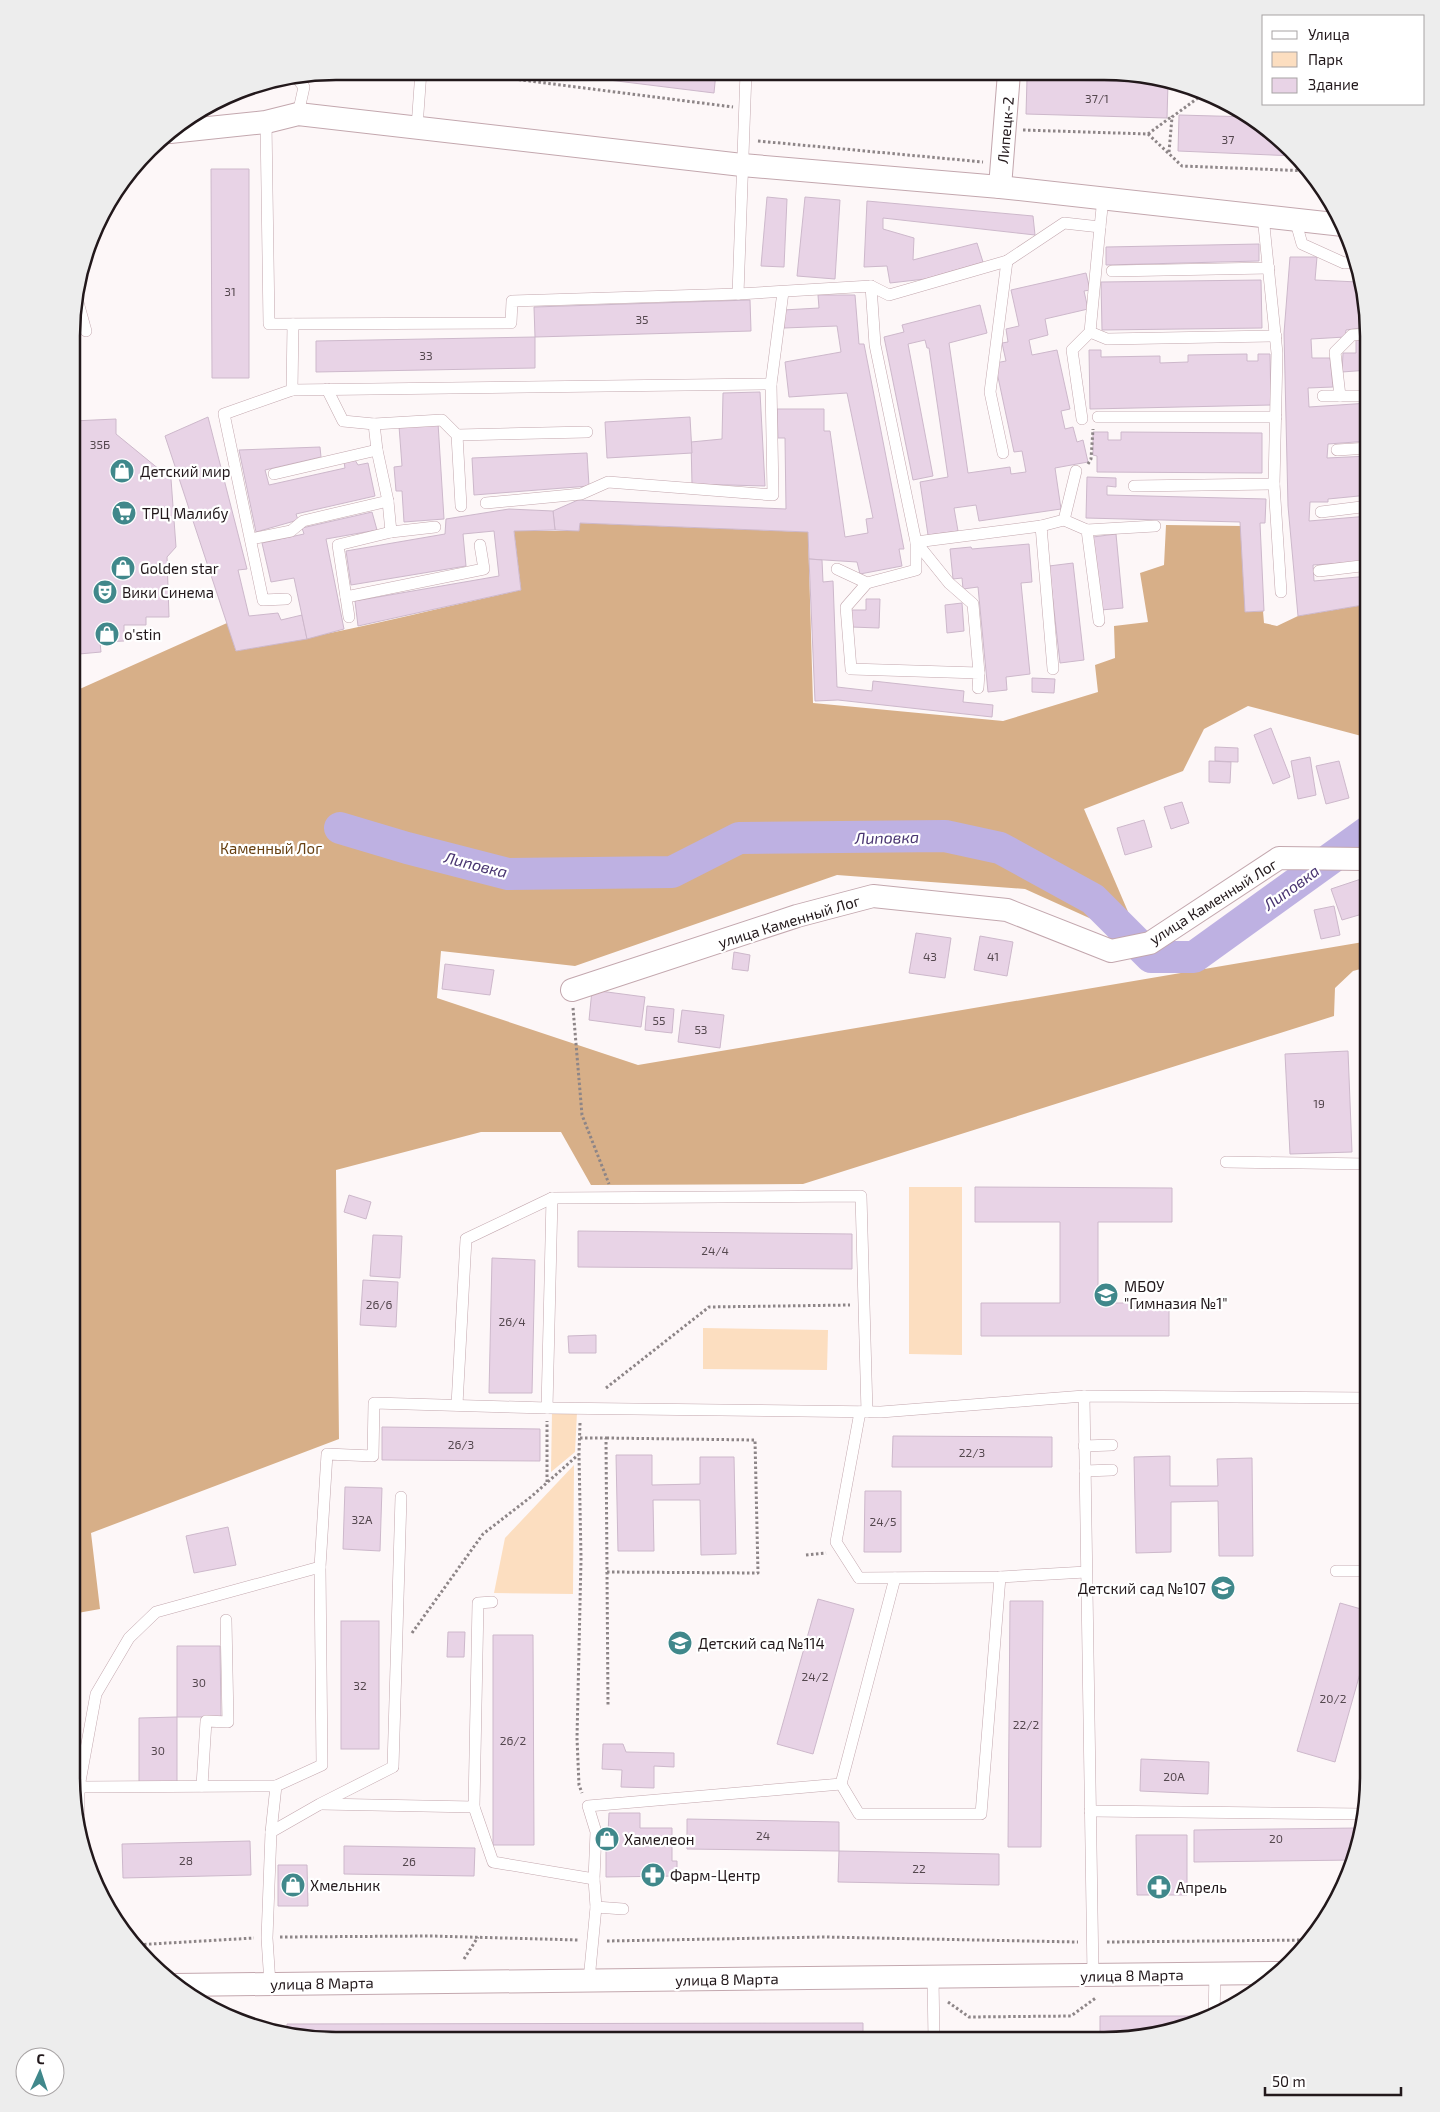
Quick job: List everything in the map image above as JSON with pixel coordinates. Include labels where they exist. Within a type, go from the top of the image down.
[{"type":"street","name":"Липецк-2","points":[[1000,187],[1010,80]]},
{"type":"street","points":[[183,131],[266,122],[298,114],[742,165],[1000,187],[1334,223]]},
{"type":"street","name":"улица Каменный Лог","points":[[572,990],[797,916],[873,896],[1008,910],[1111,951],[1150,942],[1278,858],[1360,858]]},
{"type":"street","name":"улица 8 Марта","points":[[188,1985],[589,1980],[1095,1986],[1214,1974],[1266,1974]]},
{"type":"lane","points":[[417,127],[420,80]]},
{"type":"lane","points":[[738,294],[746,80]]},
{"type":"lane","points":[[298,114],[304,86],[301,82]]},
{"type":"lane","points":[[266,122],[269,324],[511,323],[512,301],[738,294],[871,286],[889,295],[1007,262],[1064,223],[1100,227]]},
{"type":"lane","points":[[1082,419],[1072,350],[1090,332],[1103,198]]},
{"type":"lane","points":[[1263,216],[1277,353],[1274,484],[1281,592]]},
{"type":"lane","points":[[1295,219],[1302,244],[1344,263],[1349,263]]},
{"type":"lane","points":[[1003,453],[990,392],[1007,262]]},
{"type":"lane","points":[[1112,272],[1269,268]]},
{"type":"lane","points":[[871,286],[874,345],[916,542],[916,570],[867,583],[846,606],[851,669],[979,673]]},
{"type":"lane","points":[[486,503],[581,494],[608,482],[773,495],[771,384],[783,292]]},
{"type":"lane","points":[[81,316],[86,331]]},
{"type":"lane","points":[[292,390],[293,324]]},
{"type":"lane","points":[[1090,332],[1107,339],[1276,336]]},
{"type":"lane","points":[[1340,396],[1335,352],[1352,335],[1360,335]]},
{"type":"lane","points":[[286,599],[263,600],[224,414],[292,390],[771,384]]},
{"type":"lane","points":[[327,389],[343,422],[374,424],[442,420],[457,435],[461,506]]},
{"type":"lane","points":[[1323,396],[1360,396]]},
{"type":"lane","points":[[1098,417],[1276,417]]},
{"type":"lane","points":[[374,424],[377,450],[388,501],[391,532]]},
{"type":"lane","points":[[457,435],[587,432]]},
{"type":"lane","points":[[1337,450],[1360,449]]},
{"type":"lane","points":[[274,474],[377,450]]},
{"type":"lane","points":[[1064,520],[1076,471]]},
{"type":"lane","points":[[1134,486],[1274,484]]},
{"type":"lane","points":[[251,540],[291,531],[303,521],[388,501]]},
{"type":"lane","points":[[1321,512],[1360,507]]},
{"type":"lane","points":[[916,542],[1042,526],[1064,520],[1087,530],[1155,526]]},
{"type":"lane","points":[[1042,526],[1053,669]]},
{"type":"lane","points":[[349,617],[338,545],[391,532],[435,527]]},
{"type":"lane","points":[[1087,530],[1099,621]]},
{"type":"lane","points":[[916,542],[949,583],[973,604],[979,673],[978,688]]},
{"type":"lane","points":[[346,597],[484,569],[480,545]]},
{"type":"lane","points":[[1318,571],[1360,566]]},
{"type":"lane","points":[[837,569],[867,583]]},
{"type":"lane","points":[[1226,1162],[1360,1164]]},
{"type":"lane","points":[[457,1405],[466,1239],[552,1198],[861,1196],[864,1412],[836,1542],[859,1578],[1000,1577],[1086,1572]]},
{"type":"lane","points":[[547,1408],[552,1198]]},
{"type":"lane","points":[[1084,1396],[1092,1942],[1095,1986]]},
{"type":"lane","points":[[81,1787],[276,1786],[322,1765],[320,1567],[327,1454],[373,1456],[374,1403],[547,1408],[864,1412],[1084,1396],[1360,1398]]},
{"type":"lane","points":[[1084,1446],[1112,1445]]},
{"type":"lane","points":[[1085,1471],[1112,1470]]},
{"type":"lane","points":[[271,1832],[320,1804],[394,1767],[401,1497]]},
{"type":"lane","points":[[80,1768],[96,1694],[128,1638],[156,1612],[320,1567]]},
{"type":"lane","points":[[1336,1571],[1360,1571]]},
{"type":"lane","points":[[895,1578],[841,1784],[859,1814],[981,1814],[1000,1577]]},
{"type":"lane","points":[[492,1602],[478,1603],[474,1807],[493,1862],[594,1879]]},
{"type":"lane","points":[[202,1786],[206,1721],[228,1722],[226,1620]]},
{"type":"lane","points":[[589,1980],[596,1906],[594,1879],[596,1832],[588,1806],[841,1784]]},
{"type":"lane","points":[[270,1984],[267,1938],[271,1832],[276,1786]]},
{"type":"lane","points":[[320,1804],[474,1807]]},
{"type":"lane","points":[[1090,1811],[1357,1814]]},
{"type":"lane","points":[[596,1906],[623,1909]]},
{"type":"lane","points":[[1214,1974],[1214,2007]]},
{"type":"lane","points":[[933,1984],[934,2032]]},
{"type":"path","points":[[522,80],[745,109]]},
{"type":"path","points":[[1006,129],[1148,134],[1198,98]]},
{"type":"path","points":[[1168,153],[1172,117]]},
{"type":"path","points":[[1148,134],[1182,166],[1298,170]]},
{"type":"path","points":[[755,140],[984,162]]},
{"type":"path","points":[[1076,471],[1090,463],[1092,431],[1098,417]]},
{"type":"path","points":[[572,990],[582,1115],[608,1181],[611,1197]]},
{"type":"path","points":[[606,1388],[709,1307],[858,1305]]},
{"type":"path","points":[[581,1407],[578,1454],[581,1559],[577,1747],[578,1786],[588,1806]]},
{"type":"path","points":[[547,1408],[547,1482]]},
{"type":"path","points":[[580,1438],[756,1440],[758,1573],[607,1572]]},
{"type":"path","points":[[606,1438],[608,1705]]},
{"type":"path","points":[[396,1655],[483,1534],[578,1454]]},
{"type":"path","points":[[144,1944],[267,1938],[478,1937],[625,1942],[824,1937],[1092,1942],[1300,1940]]},
{"type":"path","points":[[464,1959],[478,1937]]},
{"type":"path","points":[[933,1984],[969,2017],[1071,2016],[1095,1986]]},
{"type":"green space","name":"Каменный Лог","points":[[580,523],[808,532],[813,703],[1003,721],[1098,692],[1095,665],[1115,658],[1114,626],[1148,622],[1140,573],[1164,565],[1166,525],[1243,526],[1248,612],[1263,611],[1264,623],[1277,626],[1298,616],[1360,606],[1360,736],[1248,706],[1204,729],[1183,771],[1084,809],[1129,914],[1118,931],[1025,889],[837,875],[575,966],[441,951],[437,998],[638,1065],[1360,943],[1360,969],[1353,971],[1335,988],[1334,1016],[803,1184],[591,1185],[561,1132],[481,1132],[336,1170],[339,1439],[91,1533],[100,1609],[80,1613],[80,689],[227,623],[236,651],[343,630],[521,590],[514,531],[579,531]]},
{"type":"green space","points":[[909,1187],[962,1187],[962,1355],[909,1354]]},
{"type":"green space","points":[[703,1328],[828,1330],[827,1370],[703,1369]]},
{"type":"green space","points":[[552,1412],[577,1412],[575,1452],[551,1472]]},
{"type":"green space","points":[[574,1465],[573,1594],[494,1593],[505,1538]]},
{"type":"building","points":[[609,80],[715,80],[714,93]]},
{"type":"building","points":[[1027,80],[1138,82],[1168,88],[1167,118],[1026,114]]},
{"type":"building","points":[[1179,115],[1236,117],[1260,133],[1286,156],[1178,151]]},
{"type":"building","points":[[211,169],[249,169],[249,378],[212,378]]},
{"type":"building","points":[[767,197],[787,199],[784,267],[761,266]]},
{"type":"building","points":[[805,197],[840,200],[835,279],[797,276]]},
{"type":"building","points":[[867,201],[1033,216],[1035,235],[883,218],[883,229],[914,238],[913,260],[977,243],[983,262],[925,279],[890,283],[887,266],[864,267]]},
{"type":"building","points":[[1259,244],[1259,261],[1106,265],[1106,247]]},
{"type":"building","points":[[1290,257],[1317,257],[1315,280],[1354,282],[1360,328],[1346,330],[1345,337],[1311,339],[1312,358],[1330,358],[1333,387],[1308,388],[1309,407],[1360,404],[1360,442],[1328,444],[1327,458],[1360,456],[1360,496],[1328,499],[1328,502],[1310,502],[1309,521],[1360,517],[1360,562],[1313,565],[1314,581],[1360,577],[1360,606],[1298,616],[1288,506],[1284,333]]},
{"type":"building","points":[[1086,273],[1090,290],[1084,291],[1088,309],[1045,319],[1048,335],[1029,340],[1032,355],[1057,350],[1070,409],[1061,411],[1065,429],[1073,427],[1077,442],[1083,440],[1088,462],[1055,468],[1061,509],[979,521],[976,505],[954,508],[958,531],[928,535],[920,482],[948,477],[929,348],[927,348],[925,340],[908,344],[933,476],[913,480],[884,337],[904,332],[902,325],[980,305],[987,333],[949,343],[968,473],[1010,467],[1011,474],[1026,472],[1022,451],[1014,452],[995,363],[1006,361],[1002,343],[1008,342],[1006,329],[1019,326],[1011,290]]},
{"type":"building","points":[[1261,280],[1262,328],[1102,330],[1101,282]]},
{"type":"building","points":[[818,295],[855,295],[859,344],[864,344],[904,549],[899,549],[902,566],[860,574],[857,562],[809,559],[808,532],[580,523],[579,531],[555,530],[553,511],[578,500],[786,509],[785,438],[778,438],[777,409],[824,409],[824,431],[830,431],[845,537],[868,533],[866,519],[873,518],[847,393],[789,397],[785,362],[841,352],[837,326],[784,328],[783,310],[819,308]]},
{"type":"building","points":[[750,300],[751,331],[535,337],[534,307]]},
{"type":"building","points":[[535,337],[535,368],[316,372],[316,341]]},
{"type":"building","points":[[1356,340],[1360,340],[1360,371],[1342,372],[1343,353],[1356,353]]},
{"type":"building","points":[[1089,350],[1101,350],[1101,357],[1160,356],[1160,363],[1188,362],[1188,355],[1247,354],[1247,361],[1258,361],[1258,354],[1270,354],[1271,405],[1090,409]]},
{"type":"building","points":[[760,392],[765,486],[692,484],[691,442],[722,439],[723,393]]},
{"type":"building","points":[[208,417],[247,569],[238,570],[249,616],[278,613],[281,620],[302,615],[307,639],[236,651],[165,436]]},
{"type":"building","points":[[690,417],[692,453],[607,458],[605,422]]},
{"type":"building","name":"ТРЦ Малибу","points":[[116,419],[116,434],[171,479],[176,547],[167,557],[169,617],[146,617],[146,625],[124,625],[124,641],[100,642],[101,652],[80,654],[80,421]]},
{"type":"building","points":[[438,423],[444,519],[404,522],[402,491],[396,491],[394,467],[402,466],[399,426]]},
{"type":"building","points":[[1093,432],[1108,432],[1108,440],[1121,440],[1121,432],[1262,433],[1262,473],[1097,472],[1097,456],[1093,455]]},
{"type":"building","points":[[320,447],[321,457],[265,470],[269,485],[345,468],[344,462],[355,460],[358,465],[368,463],[375,496],[296,514],[298,520],[256,532],[239,450]]},
{"type":"building","points":[[587,453],[589,486],[474,495],[472,458]]},
{"type":"building","points":[[1087,477],[1116,478],[1116,487],[1107,486],[1107,495],[1266,499],[1265,523],[1260,523],[1264,611],[1245,612],[1240,522],[1086,518]]},
{"type":"building","points":[[509,509],[553,511],[555,530],[514,531],[521,590],[358,626],[355,601],[499,576],[494,531],[463,534],[466,566],[351,585],[346,551],[445,534],[446,519]]},
{"type":"building","points":[[372,512],[377,530],[326,539],[344,629],[307,639],[294,578],[271,582],[262,543],[304,534],[302,528]]},
{"type":"building","points":[[1116,534],[1123,608],[1101,610],[1093,537]]},
{"type":"building","points":[[1029,544],[1032,582],[1021,583],[1030,674],[1006,677],[1007,690],[988,692],[978,587],[963,589],[962,578],[953,579],[950,549]]},
{"type":"building","points":[[809,559],[822,560],[823,582],[833,581],[837,687],[872,691],[873,681],[964,691],[963,702],[993,705],[992,717],[838,700],[815,701]]},
{"type":"building","points":[[1073,563],[1084,660],[1060,663],[1049,566]]},
{"type":"building","points":[[866,599],[880,599],[879,628],[851,627],[851,610],[866,610]]},
{"type":"building","points":[[962,603],[964,631],[947,633],[945,605]]},
{"type":"building","points":[[1032,678],[1055,679],[1054,693],[1032,692]]},
{"type":"building","points":[[1271,728],[1290,777],[1273,784],[1254,735]]},
{"type":"building","points":[[1215,747],[1238,748],[1238,762],[1215,761]]},
{"type":"building","points":[[1310,757],[1316,795],[1298,799],[1291,761]]},
{"type":"building","points":[[1209,761],[1231,762],[1230,783],[1209,782]]},
{"type":"building","points":[[1339,761],[1349,798],[1326,804],[1316,766]]},
{"type":"building","points":[[1182,802],[1189,823],[1171,829],[1164,807]]},
{"type":"building","points":[[1144,820],[1152,847],[1125,855],[1117,828]]},
{"type":"building","points":[[1360,879],[1360,915],[1342,920],[1331,889]]},
{"type":"building","points":[[1334,906],[1340,935],[1321,939],[1314,910]]},
{"type":"building","points":[[916,933],[951,938],[945,978],[909,973]]},
{"type":"building","points":[[980,936],[1013,942],[1007,976],[974,970]]},
{"type":"building","points":[[734,952],[750,955],[748,971],[732,969]]},
{"type":"building","points":[[445,964],[494,970],[490,995],[442,989]]},
{"type":"building","points":[[592,990],[645,997],[641,1027],[589,1020]]},
{"type":"building","points":[[647,1006],[674,1009],[672,1033],[645,1030]]},
{"type":"building","points":[[682,1010],[724,1015],[720,1048],[678,1042]]},
{"type":"building","points":[[1348,1051],[1352,1152],[1290,1154],[1285,1054]]},
{"type":"building","points":[[975,1187],[1172,1188],[1172,1222],[1098,1222],[1098,1303],[1169,1303],[1169,1336],[981,1336],[981,1303],[1060,1303],[1060,1222],[975,1222]]},
{"type":"building","points":[[349,1195],[371,1202],[366,1219],[344,1212]]},
{"type":"building","points":[[578,1231],[852,1234],[852,1269],[578,1267]]},
{"type":"building","points":[[373,1235],[402,1236],[400,1278],[370,1276]]},
{"type":"building","points":[[492,1258],[535,1260],[532,1393],[489,1393]]},
{"type":"building","points":[[363,1280],[398,1282],[396,1327],[360,1325]]},
{"type":"building","points":[[596,1335],[596,1353],[569,1353],[568,1336]]},
{"type":"building","points":[[382,1427],[540,1429],[540,1461],[382,1460]]},
{"type":"building","points":[[893,1436],[1052,1437],[1052,1467],[892,1467]]},
{"type":"building","points":[[616,1455],[652,1455],[652,1485],[700,1484],[700,1457],[734,1457],[736,1554],[701,1555],[700,1500],[653,1500],[654,1551],[618,1551]]},
{"type":"building","points":[[1170,1456],[1170,1486],[1218,1486],[1217,1459],[1252,1458],[1253,1556],[1219,1556],[1218,1501],[1171,1502],[1171,1552],[1136,1553],[1134,1457]]},
{"type":"building","points":[[345,1487],[382,1488],[380,1551],[343,1549]]},
{"type":"building","points":[[865,1491],[901,1491],[901,1552],[864,1552]]},
{"type":"building","points":[[228,1527],[236,1565],[194,1573],[186,1536]]},
{"type":"building","points":[[818,1599],[854,1609],[813,1754],[777,1744]]},
{"type":"building","points":[[1010,1601],[1043,1601],[1041,1847],[1008,1847]]},
{"type":"building","points":[[1340,1603],[1360,1609],[1360,1673],[1335,1762],[1297,1751]]},
{"type":"building","points":[[341,1621],[379,1621],[379,1749],[341,1749]]},
{"type":"building","points":[[448,1632],[465,1632],[464,1657],[447,1657]]},
{"type":"building","points":[[493,1635],[533,1635],[534,1845],[493,1845]]},
{"type":"building","points":[[177,1646],[220,1646],[221,1717],[177,1717]]},
{"type":"building","points":[[177,1717],[177,1782],[139,1782],[139,1718]]},
{"type":"building","points":[[603,1744],[623,1744],[626,1752],[674,1753],[674,1767],[654,1766],[654,1788],[621,1787],[622,1770],[602,1769]]},
{"type":"building","points":[[1141,1759],[1209,1762],[1208,1794],[1140,1791]]},
{"type":"building","points":[[609,1813],[640,1813],[640,1828],[672,1828],[672,1861],[677,1861],[677,1876],[606,1877],[606,1833],[608,1833]]},
{"type":"building","points":[[687,1819],[839,1822],[839,1851],[687,1849]]},
{"type":"building","points":[[1354,1828],[1345,1860],[1194,1862],[1194,1830]]},
{"type":"building","points":[[1136,1835],[1187,1835],[1187,1895],[1137,1895]]},
{"type":"building","points":[[250,1841],[251,1875],[123,1878],[122,1844]]},
{"type":"building","points":[[344,1846],[475,1848],[474,1876],[344,1874]]},
{"type":"building","points":[[839,1851],[999,1854],[999,1885],[838,1882]]},
{"type":"building","name":"Хмельник","points":[[278,1865],[307,1865],[308,1906],[278,1906]]},
{"type":"building","points":[[1100,2016],[1192,2016],[1137,2030],[1100,2032]]},
{"type":"building","points":[[863,2023],[863,2032],[336,2032],[303,2030],[287,2027],[287,2024]]},
{"type":"waterway","name":"Липовка","points":[[340,828],[407,848],[508,874],[672,872],[739,838],[945,836],[1000,848],[1093,899],[1151,957],[1194,957],[1360,837]]},
{"type":"place","name":"Детский мир","points":[[122,471]]},
{"type":"place","name":"ТРЦ Малибу","points":[[124,513]]},
{"type":"place","name":"Golden star","points":[[123,568]]},
{"type":"place","name":"Вики Синема","points":[[105,592]]},
{"type":"place","name":"o'stin","points":[[107,634]]},
{"type":"place","name":"МБОУ \"Гимназия №1\"","points":[[1106,1295]]},
{"type":"place","name":"Детский сад №107","points":[[1223,1588]]},
{"type":"place","name":"Детский сад №114","points":[[680,1643]]},
{"type":"place","name":"Хамелеон","points":[[607,1839]]},
{"type":"place","name":"Фарм-Центр","points":[[653,1875]]},
{"type":"place","name":"Хмельник","points":[[293,1885]]},
{"type":"place","name":"Апрель","points":[[1159,1887]]}]
